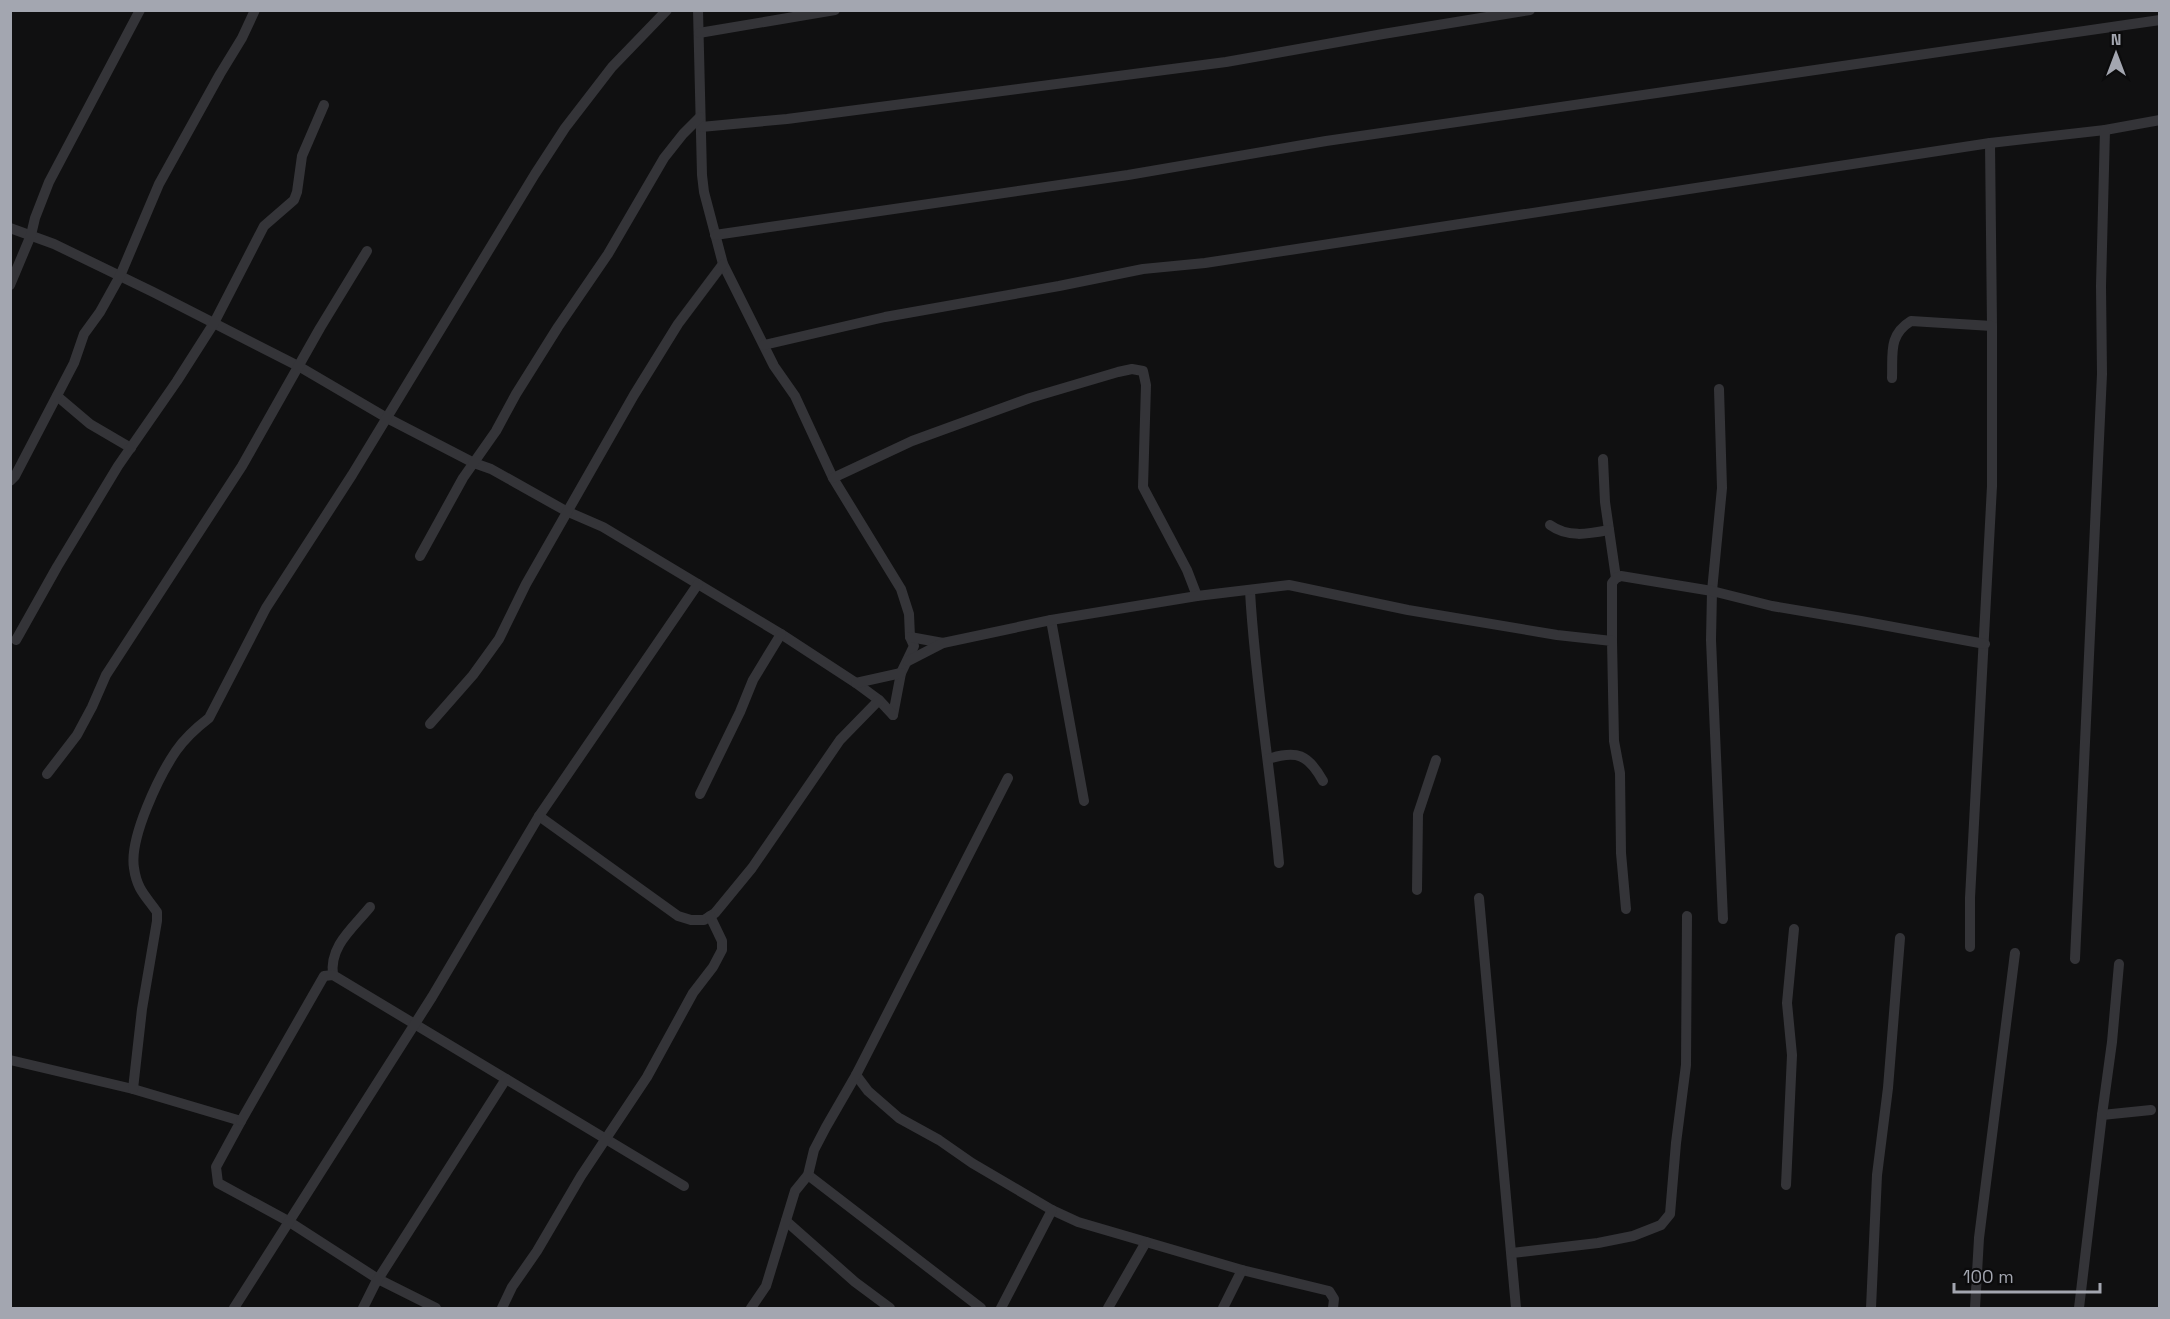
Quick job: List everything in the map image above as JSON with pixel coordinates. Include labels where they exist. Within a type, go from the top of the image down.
[{"type":"street","points":[[10,285],[31,235],[49,182],[140,10]]},
{"type":"street","points":[[10,481],[15,476],[74,363],[84,334],[100,312],[120,276],[159,184],[242,38],[255,10]]},
{"type":"street","points":[[133,1089],[142,1009],[157,921],[157,912],[143,896],[134,868],[133,852],[143,813],[175,753],[193,730],[208,718],[266,608],[387,418],[565,128],[612,67],[667,10]]},
{"type":"street","points":[[10,228],[31,235],[120,276],[214,323],[300,367],[387,418],[474,463],[491,469],[566,512],[603,527],[781,634],[856,683],[879,700],[893,715],[901,673],[914,646],[910,637],[909,614],[901,589],[833,478],[795,396],[774,366],[723,264],[702,175],[698,10]]},
{"type":"street","points":[[699,33],[835,10]]},
{"type":"street","points":[[420,556],[463,478],[558,327],[608,254],[664,158],[684,134],[700,122],[787,119],[1226,62],[1383,33],[1530,10]]},
{"type":"street","points":[[715,235],[1128,175],[1394,131],[2160,20]]},
{"type":"street","points":[[16,640],[57,567],[131,448],[214,323],[264,226],[294,200],[302,156],[324,105]]},
{"type":"street","points":[[764,345],[885,317],[1143,269],[1205,263],[1990,143],[2105,130],[2160,120]]},
{"type":"street","points":[[2075,959],[2102,374],[2101,286],[2105,130]]},
{"type":"street","points":[[1970,947],[1970,898],[1992,486],[1990,143]]},
{"type":"street","points":[[47,774],[77,735],[106,675],[218,504],[367,251]]},
{"type":"street","points":[[430,724],[473,675],[499,639],[566,512],[678,324],[723,264]]},
{"type":"street","points":[[1892,378],[1894,339],[1900,328],[1911,321],[1992,326]]},
{"type":"street","points":[[833,478],[912,441],[1030,398],[1118,372],[1132,369],[1143,371],[1146,385],[1143,487],[1197,596]]},
{"type":"street","points":[[1719,389],[1722,488],[1712,591],[1710,640],[1723,919]]},
{"type":"street","points":[[57,396],[90,424],[131,448]]},
{"type":"street","points":[[1603,459],[1605,502],[1616,578]]},
{"type":"street","points":[[1550,525],[1561,532],[1573,534],[1609,530]]},
{"type":"street","points":[[1626,909],[1620,773],[1614,741],[1612,583],[1616,578],[1621,576],[1636,578],[1712,591],[1772,606],[1985,644]]},
{"type":"street","points":[[234,1308],[414,1025],[539,816],[698,584]]},
{"type":"street","points":[[908,661],[943,644],[1051,620],[1197,596],[1289,585],[1408,610],[1557,635],[1612,641]]},
{"type":"street","points":[[1250,591],[1254,658],[1280,863]]},
{"type":"street","points":[[1051,620],[1084,801]]},
{"type":"street","points":[[700,794],[753,680],[781,634]]},
{"type":"street","points":[[910,637],[943,644]]},
{"type":"street","points":[[856,683],[901,673]]},
{"type":"street","points":[[539,816],[678,916],[691,920],[704,920],[715,914],[752,868],[840,740],[879,700]]},
{"type":"street","points":[[1268,759],[1287,753],[1299,756],[1316,769],[1323,781]]},
{"type":"street","points":[[1417,890],[1418,814],[1436,760]]},
{"type":"street","points":[[751,1308],[766,1286],[795,1191],[808,1175],[814,1150],[856,1075],[1008,778]]},
{"type":"street","points":[[1479,898],[1516,1308]]},
{"type":"street","points":[[333,975],[335,949],[370,906]]},
{"type":"street","points":[[502,1308],[646,1077],[693,993],[713,967],[722,950],[722,940],[710,916]]},
{"type":"street","points":[[1512,1253],[1598,1243],[1633,1236],[1660,1225],[1670,1214],[1686,1065],[1687,916]]},
{"type":"street","points":[[1786,1185],[1791,1055],[1787,1003],[1794,928]]},
{"type":"street","points":[[1871,1308],[1877,1175],[1888,1089],[1900,938]]},
{"type":"street","points":[[1975,1308],[1979,1238],[2015,953]]},
{"type":"street","points":[[2079,1308],[2112,1042],[2119,964]]},
{"type":"street","points":[[436,1308],[378,1279],[288,1221],[218,1183],[216,1167],[324,976],[333,975],[684,1186]]},
{"type":"street","points":[[10,1060],[133,1089],[241,1121]]},
{"type":"street","points":[[856,1075],[868,1091],[899,1118],[1052,1210],[1078,1222],[1242,1270],[1329,1292],[1334,1299],[1333,1308]]},
{"type":"street","points":[[363,1308],[378,1279],[506,1080]]},
{"type":"street","points":[[2102,1115],[2151,1110]]},
{"type":"street","points":[[808,1175],[981,1308]]},
{"type":"street","points":[[1001,1308],[1052,1210]]},
{"type":"street","points":[[786,1221],[855,1282],[890,1308]]},
{"type":"street","points":[[1108,1308],[1146,1242]]},
{"type":"street","points":[[1223,1308],[1242,1270]]}]
